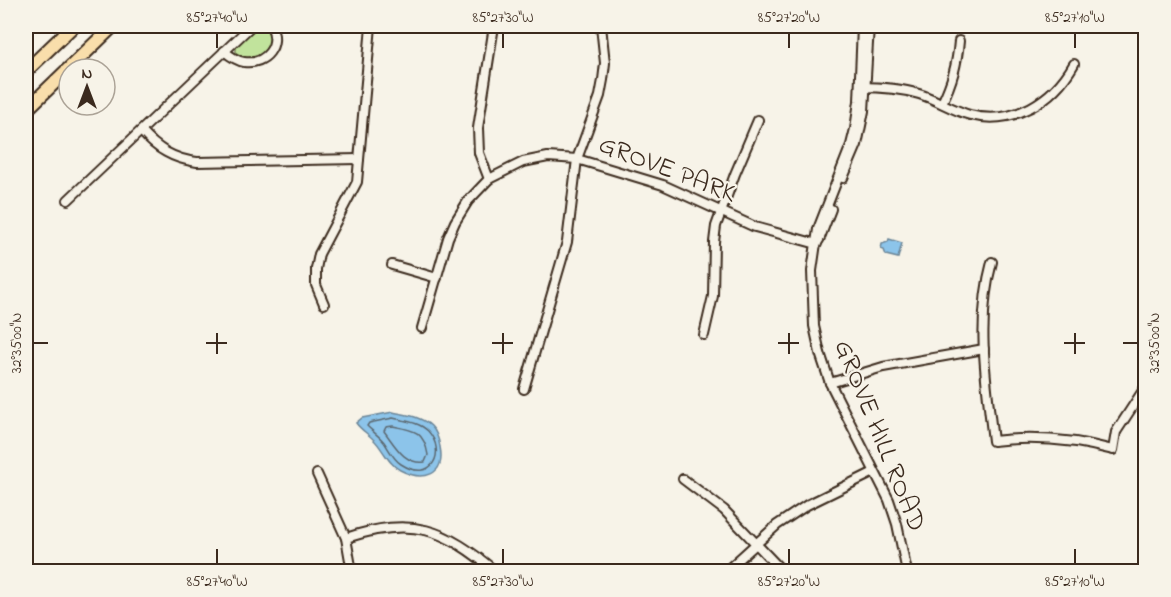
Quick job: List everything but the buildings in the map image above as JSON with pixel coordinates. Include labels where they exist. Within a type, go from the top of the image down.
[{"type":"highway","points":[[26,71],[73,26]]},
{"type":"highway","points":[[26,110],[113,26]]},
{"type":"street","points":[[68,200],[250,26]]},
{"type":"street","points":[[224,51],[242,62],[261,59],[274,47],[271,26]]},
{"type":"street","points":[[324,304],[316,285],[316,269],[319,254],[357,182],[371,26]]},
{"type":"street","points":[[489,179],[479,153],[478,128],[494,26]]},
{"type":"street","points":[[524,388],[567,242],[576,159],[600,96],[605,63],[601,26]]},
{"type":"street","name":"GROVE HILL ROAD","points":[[862,26],[862,87]]},
{"type":"street","name":"GROVE HILL ROAD","points":[[869,26],[858,115],[853,137],[818,230],[812,271],[814,326],[830,383],[891,508],[906,559],[907,572]]},
{"type":"street","points":[[942,103],[953,81],[958,62],[959,41]]},
{"type":"street","points":[[862,87],[887,87],[908,91],[977,116],[995,117],[1013,114],[1032,107],[1047,97],[1064,80],[1074,64]]},
{"type":"street","points":[[704,335],[714,296],[714,242],[720,211],[758,120]]},
{"type":"street","points":[[141,130],[153,144],[163,151],[175,157],[197,162],[359,159]]},
{"type":"street","name":"GROVE PARK","points":[[422,328],[454,222],[468,201],[489,179],[523,162],[548,157],[576,159],[663,184],[755,227],[817,244]]},
{"type":"street","points":[[992,262],[987,280],[984,349],[993,441],[1045,438],[1082,442],[1113,450],[1116,432],[1146,386]]},
{"type":"street","points":[[392,265],[437,278]]},
{"type":"street","points":[[830,383],[883,367],[984,349]]},
{"type":"street","points":[[725,572],[777,525],[807,505],[874,472]]},
{"type":"street","points":[[317,474],[346,538],[352,572]]},
{"type":"street","points":[[683,479],[716,502],[783,572]]},
{"type":"street","points":[[346,538],[366,531],[393,527],[428,530],[459,543],[496,572]]},
{"type":"green space","points":[[258,26],[266,26],[269,31],[270,40],[267,48],[255,58],[247,59],[236,53],[236,46]]},
{"type":"water","points":[[889,239],[902,243],[898,258],[886,255],[881,249],[882,244],[888,242]]},
{"type":"water","points":[[393,412],[413,416],[434,430],[439,441],[441,457],[440,465],[431,474],[417,476],[400,470],[356,423],[362,418]]}]
